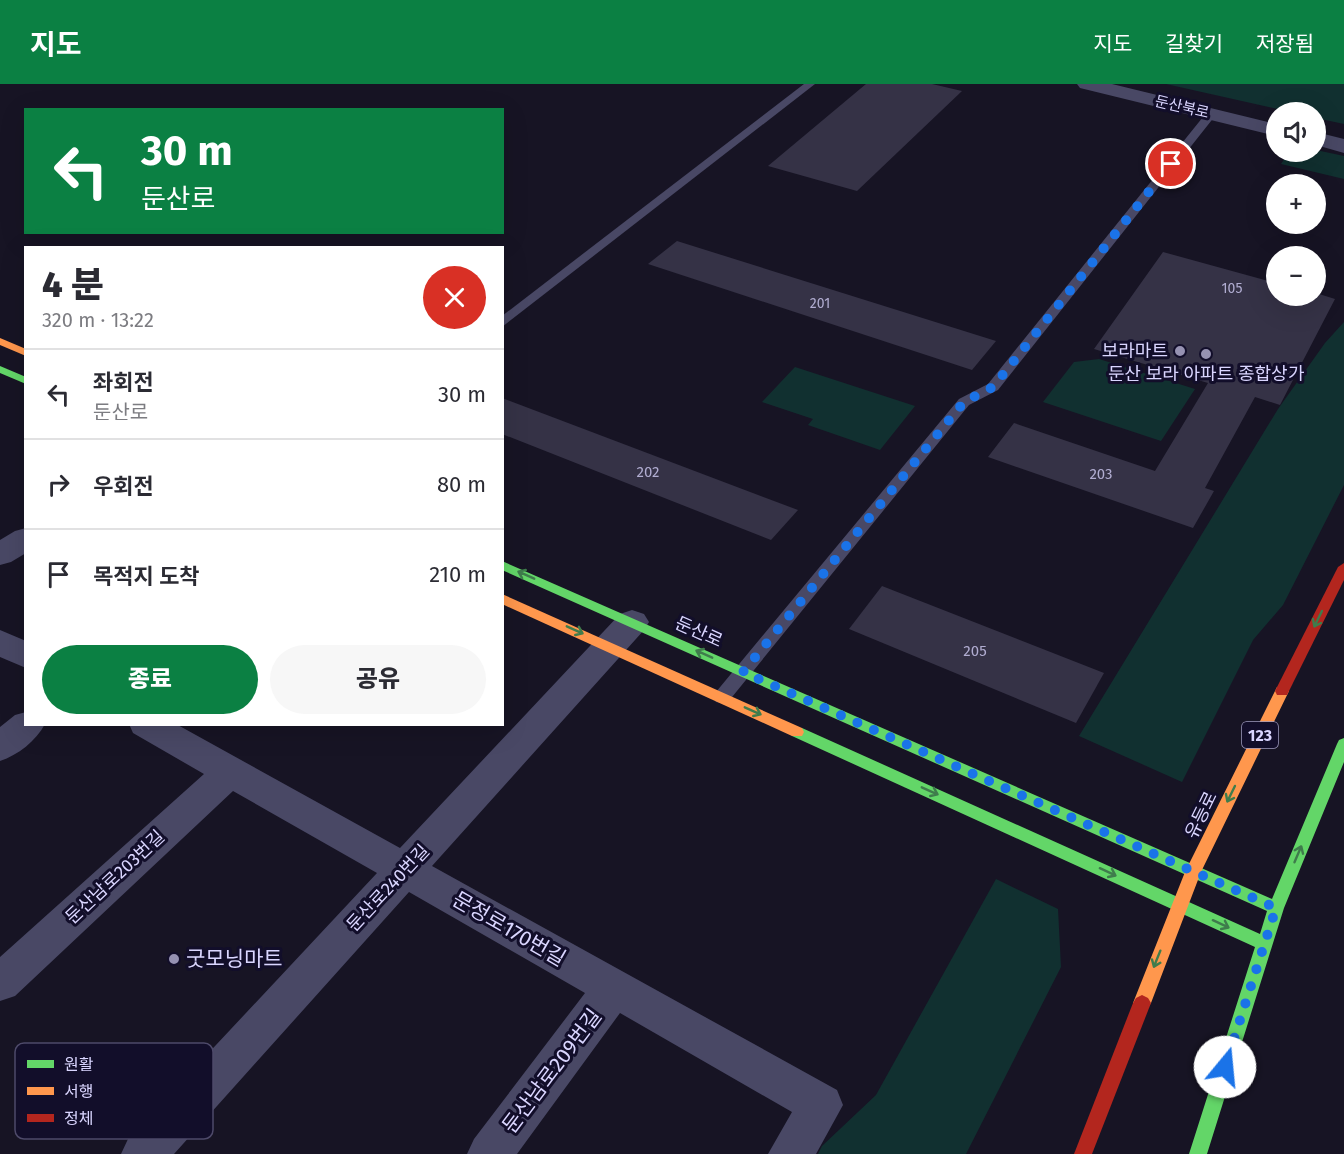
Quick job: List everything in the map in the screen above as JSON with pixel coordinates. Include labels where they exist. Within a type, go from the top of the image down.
[{"type":"main road","points":[[0,341],[24,352]]},
{"type":"main road","points":[[0,369],[24,380]]},
{"type":"main road","name":"둔산로","points":[[504,566],[621,634],[722,697],[1263,943]]},
{"type":"main road","name":"유등로","points":[[1083,1154],[1192,872],[1344,567]]},
{"type":"main road","name":"둔산로","points":[[504,599],[743,672],[1276,908]]},
{"type":"main road","points":[[1198,1154],[1263,943],[1344,744]]},
{"type":"street","name":"둔산북로","points":[[1087,84],[1266,128]]},
{"type":"street","points":[[1326,142],[1344,146]]},
{"type":"street","points":[[0,555],[24,539]]},
{"type":"street","name":"둔산로240번길","points":[[213,1079],[621,634]]},
{"type":"street","points":[[0,642],[24,656]]},
{"type":"street","points":[[0,747],[26,726]]},
{"type":"street","name":"문정로170번길","points":[[150,726],[821,1105],[791,1154]]},
{"type":"street","name":"둔산남로203번길","points":[[0,983],[230,772]]},
{"type":"street","name":"둔산남로209번길","points":[[490,1154],[614,988]]},
{"type":"street","name":"둔산로240번길","points":[[144,1154],[158,1139]]},
{"type":"lane","points":[[504,322],[810,84]]},
{"type":"lane","points":[[722,697],[964,402],[993,387],[1211,114]]},
{"type":"green space","points":[[1166,84],[1344,84],[1344,124],[1326,120],[1326,102],[1266,102],[1266,106]]},
{"type":"green space","points":[[1326,152],[1344,156],[1344,179],[1326,174],[1281,164],[1282,162],[1326,162]]},
{"type":"green space","points":[[1344,322],[1344,485],[1283,605],[1253,640],[1182,782],[1079,736],[1278,409],[1325,343]]},
{"type":"green space","points":[[1099,359],[1195,389],[1161,441],[1043,402],[1074,362]]},
{"type":"green space","points":[[795,367],[915,406],[880,450],[808,425],[813,419],[762,402]]},
{"type":"green space","points":[[996,879],[1058,909],[1061,967],[966,1154],[818,1154],[822,1146],[876,1095]]},
{"type":"building","points":[[866,84],[932,84],[962,91],[857,191],[768,166]]},
{"type":"building","points":[[677,241],[996,341],[972,370],[648,264]]},
{"type":"building","points":[[1163,252],[1266,280],[1266,306],[1326,306],[1326,296],[1335,299],[1280,405],[1255,397],[1205,488],[1214,491],[1193,528],[988,457],[1014,423],[1155,471],[1208,383],[1094,349]]},
{"type":"building","points":[[504,399],[798,510],[771,540],[504,435]]},
{"type":"building","points":[[882,586],[1104,673],[1076,723],[849,629]]},
{"type":"traffic: fast","points":[[0,369],[24,380]]},
{"type":"traffic: fast","points":[[504,566],[1276,908]]},
{"type":"traffic: fast","points":[[797,732],[1263,943]]},
{"type":"traffic: fast","points":[[1198,1154],[1276,908],[1344,744]]},
{"type":"traffic: slow","points":[[0,341],[24,352]]},
{"type":"traffic: slow","points":[[504,599],[797,732]]},
{"type":"traffic: slow","points":[[1142,1003],[1193,872],[1282,691]]},
{"type":"traffic: jam","points":[[1282,691],[1344,567]]},
{"type":"traffic: jam","points":[[1083,1154],[1142,1003]]},
{"type":"place","name":"보라마트","points":[[1180,351]]},
{"type":"place","name":"둔산 보라 아파트 종합상가","points":[[1206,354]]},
{"type":"place","name":"굿모닝마트","points":[[174,959]]},
{"type":"route","points":[[1171,164],[993,387],[964,402],[743,672],[1276,908],[1225,1067]]}]
